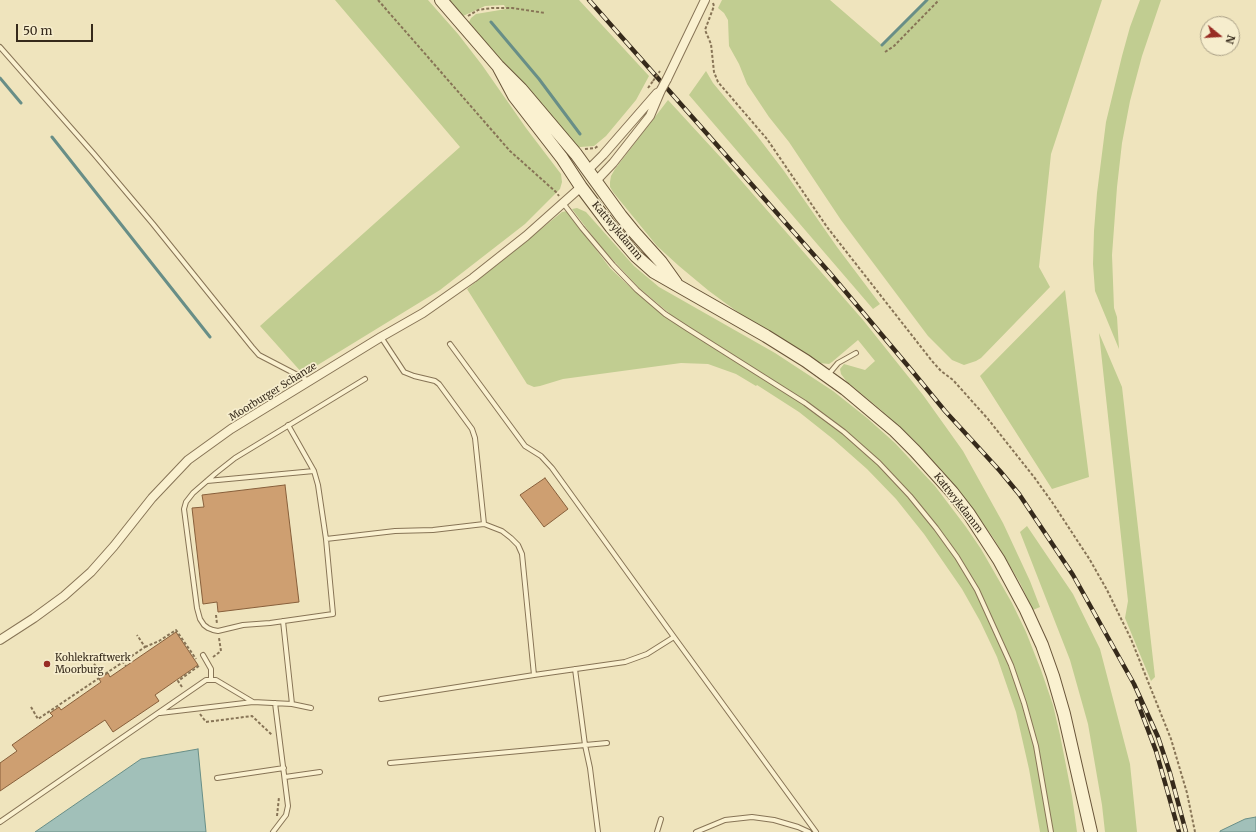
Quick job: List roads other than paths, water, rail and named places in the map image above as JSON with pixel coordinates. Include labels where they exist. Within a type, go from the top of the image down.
[{"type":"main road","points":[[440,0],[498,66]]},
{"type":"main road","name":"Kattwykdamm","points":[[498,66],[521,89],[576,154],[595,182],[634,232],[661,262],[677,285]]},
{"type":"main road","name":"Kattwykdamm","points":[[498,66],[514,96],[562,158],[580,187],[636,256],[654,272],[766,336],[828,376],[875,413],[915,450],[952,492],[969,514],[999,560],[1026,610],[1042,646],[1053,676],[1064,714],[1091,832]]},
{"type":"main road","points":[[587,171],[582,179],[580,187],[592,185],[595,182]]},
{"type":"street","points":[[595,182],[613,163],[650,116],[705,0]]},
{"type":"street","points":[[587,171],[661,90]]},
{"type":"street","name":"Moorburger Schanze","points":[[0,640],[64,596],[91,572],[114,546],[152,498],[188,460],[231,429],[423,313],[472,278],[526,236],[580,187]]},
{"type":"lane","points":[[0,47],[153,224],[259,355],[309,381]]},
{"type":"lane","points":[[563,202],[582,228],[613,265],[637,290],[665,314],[805,403],[844,432],[879,463],[910,496],[936,528],[957,557],[977,590],[993,622],[1011,665],[1024,703],[1036,746],[1051,832]]},
{"type":"lane","points":[[381,337],[404,372],[435,381],[439,384],[472,429],[475,438],[484,524]]},
{"type":"lane","points":[[450,344],[525,446],[541,456],[552,468],[816,832]]},
{"type":"lane","points":[[828,376],[838,362],[856,353]]},
{"type":"lane","points":[[288,425],[314,471],[318,485],[326,539],[334,614],[243,625],[218,631],[213,630],[204,625],[200,619],[197,608],[184,509],[186,502],[193,493],[235,458],[288,425],[365,379]]},
{"type":"lane","points":[[207,481],[314,471]]},
{"type":"lane","points":[[326,539],[395,531],[433,530],[484,524],[502,531],[518,545],[522,554],[534,675]]},
{"type":"lane","points":[[283,621],[292,704]]},
{"type":"lane","points":[[382,699],[625,662],[647,654],[674,637]]},
{"type":"lane","points":[[203,654],[212,672],[211,680]]},
{"type":"lane","points":[[575,669],[598,832]]},
{"type":"lane","points":[[0,822],[206,680],[216,680],[253,702]]},
{"type":"lane","points":[[159,713],[253,702],[292,704],[311,708]]},
{"type":"lane","points":[[273,832],[286,815],[288,806],[275,703]]},
{"type":"lane","points":[[390,763],[607,742]]},
{"type":"lane","points":[[217,778],[284,768]]},
{"type":"lane","points":[[285,777],[320,772]]},
{"type":"lane","points":[[696,832],[725,820],[752,817],[774,820],[809,832]]},
{"type":"lane","points":[[657,832],[661,819]]},
{"type":"water","points":[[198,749],[206,832],[35,832],[141,759]]},
{"type":"water","points":[[1256,817],[1256,832],[1220,832],[1245,819]]},
{"type":"waterway","points":[[882,45],[927,0]]},
{"type":"waterway","points":[[491,22],[539,79],[580,134]]},
{"type":"waterway","points":[[0,78],[21,103]]},
{"type":"waterway","points":[[52,137],[210,337]]},
{"type":"railway","points":[[589,0],[829,272],[945,411],[1019,494],[1073,575],[1134,684],[1158,737],[1170,773],[1186,832]]},
{"type":"railway","points":[[1137,701],[1156,751],[1179,832]]},
{"type":"place","name":"Kohlekraftwerk Moorburg","points":[[47,664]]}]
